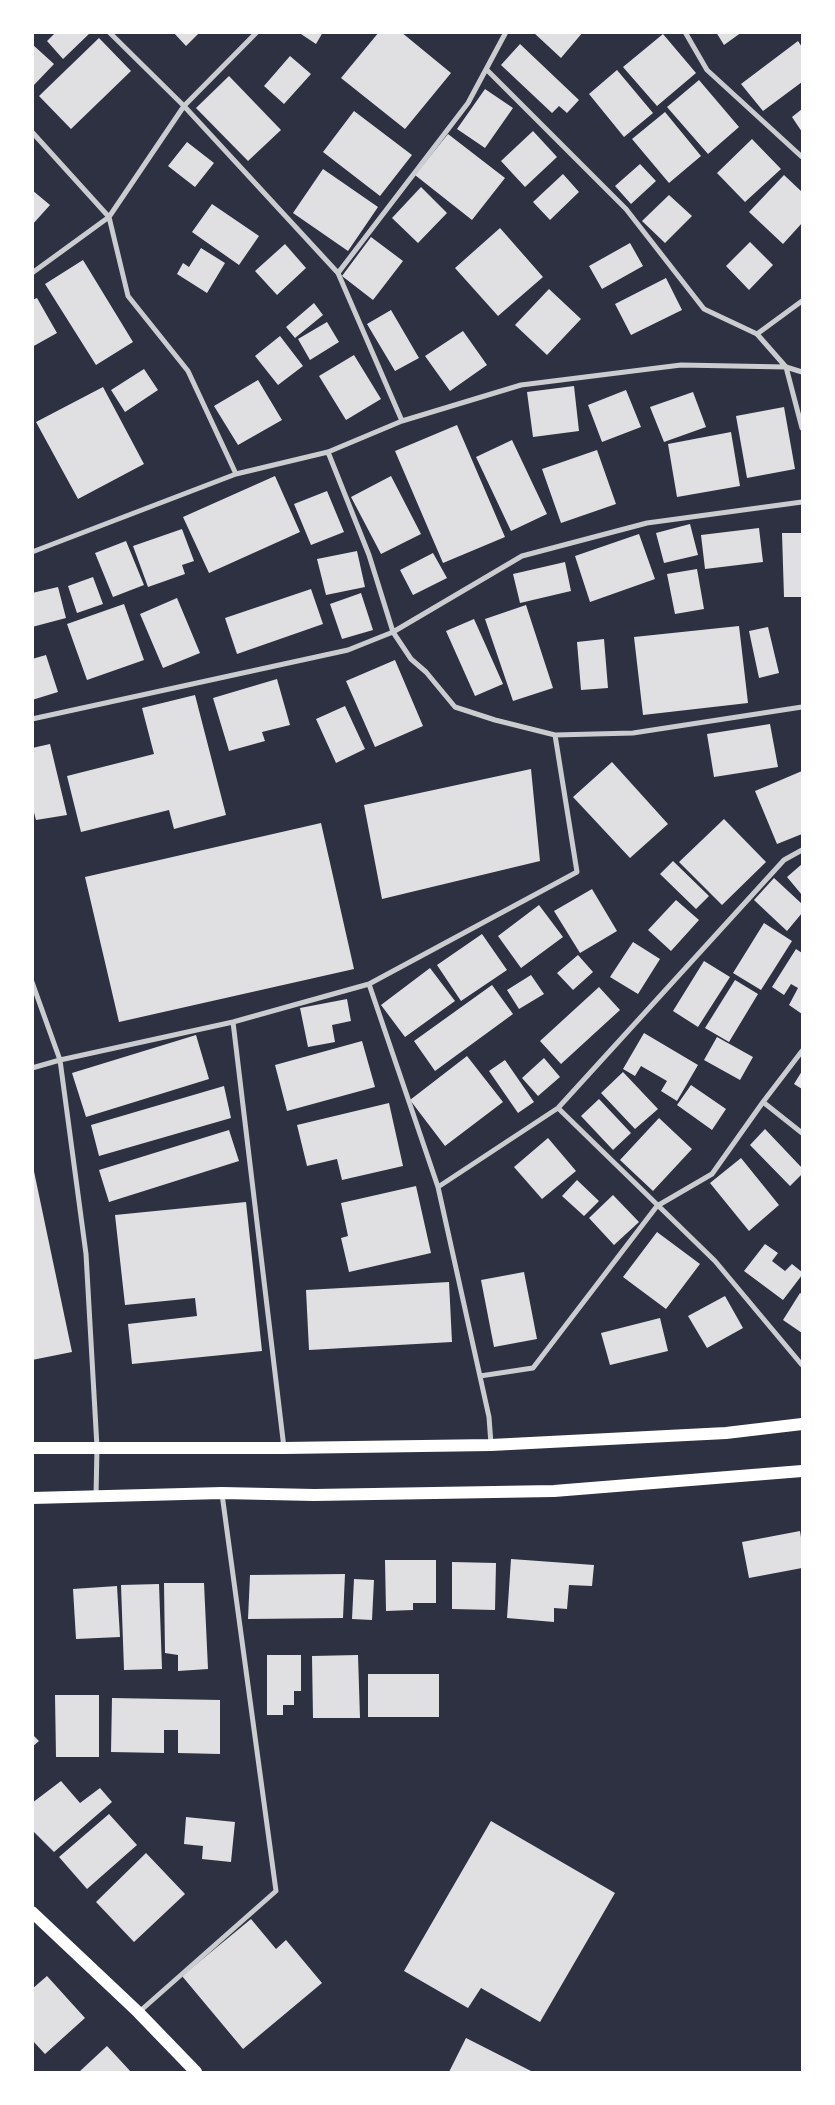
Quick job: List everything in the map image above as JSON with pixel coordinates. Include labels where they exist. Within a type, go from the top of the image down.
[{"type":"main road","points":[[32,1448],[284,1448],[491,1445],[726,1433],[802,1424]]},
{"type":"main road","points":[[32,1498],[222,1493],[314,1495],[545,1491],[802,1471]]},
{"type":"main road","points":[[32,1912],[138,2012],[196,2072]]},
{"type":"street","points":[[109,32],[184,106],[338,273],[402,421]]},
{"type":"street","points":[[32,273],[109,217],[184,106],[256,32]]},
{"type":"street","points":[[338,273],[468,103],[506,32]]},
{"type":"street","points":[[685,32],[707,70],[802,157]]},
{"type":"street","points":[[487,70],[626,209],[704,309],[758,334],[786,367],[802,428]]},
{"type":"street","points":[[32,132],[109,217],[128,296],[188,371],[236,474]]},
{"type":"street","points":[[758,334],[802,301]]},
{"type":"street","points":[[32,552],[236,474],[328,452],[402,421],[521,384],[682,365],[786,367],[802,372]]},
{"type":"street","points":[[328,452],[369,555],[393,632],[412,659],[426,672],[455,707],[495,720],[555,735],[633,733],[802,708]]},
{"type":"street","points":[[32,719],[348,650],[393,632],[522,556],[647,523],[802,502]]},
{"type":"street","points":[[32,1068],[60,1060],[233,1022],[369,984],[577,872],[555,735]]},
{"type":"street","points":[[438,1187],[558,1108],[784,860],[802,850]]},
{"type":"street","points":[[32,982],[60,1060],[86,1254],[97,1447],[96,1496]]},
{"type":"street","points":[[369,984],[438,1187],[489,1417],[491,1445]]},
{"type":"street","points":[[233,1022],[284,1448]]},
{"type":"street","points":[[480,1376],[533,1368],[657,1206],[712,1174],[802,1051]]},
{"type":"street","points":[[763,1102],[802,1133]]},
{"type":"street","points":[[558,1108],[715,1261],[802,1365]]},
{"type":"street","points":[[138,2012],[276,1891],[222,1493]]},
{"type":"building","points":[[56,32],[91,32],[63,59],[47,41]]},
{"type":"building","points":[[173,32],[200,32],[186,46]]},
{"type":"building","points":[[298,32],[323,32],[316,44]]},
{"type":"building","points":[[379,32],[401,32],[451,73],[405,129],[341,78]]},
{"type":"building","points":[[533,32],[583,32],[561,58]]},
{"type":"building","points":[[716,32],[742,32],[724,45]]},
{"type":"building","points":[[663,34],[696,73],[657,106],[623,67]]},
{"type":"building","points":[[99,38],[131,71],[71,129],[39,96]]},
{"type":"building","points":[[798,41],[802,47],[802,82],[763,111],[741,84]]},
{"type":"building","points":[[32,44],[54,64],[34,85],[32,84]]},
{"type":"building","points":[[520,44],[579,100],[567,113],[559,106],[552,113],[501,65]]},
{"type":"building","points":[[290,56],[311,74],[284,104],[264,86]]},
{"type":"building","points":[[617,70],[653,113],[624,137],[589,94]]},
{"type":"building","points":[[229,76],[281,130],[248,161],[196,108]]},
{"type":"building","points":[[699,80],[739,127],[708,154],[667,107]]},
{"type":"building","points":[[485,89],[513,108],[485,148],[457,129]]},
{"type":"building","points":[[802,109],[802,132],[792,117]]},
{"type":"building","points":[[354,111],[412,155],[380,196],[323,152]]},
{"type":"building","points":[[665,112],[701,156],[669,183],[632,139]]},
{"type":"building","points":[[533,131],[557,157],[525,187],[501,161]]},
{"type":"building","points":[[448,134],[505,178],[472,220],[415,175]]},
{"type":"building","points":[[752,139],[781,169],[745,202],[717,173]]},
{"type":"building","points":[[187,142],[214,163],[195,187],[168,166]]},
{"type":"building","points":[[640,164],[656,181],[631,204],[615,186]]},
{"type":"building","points":[[323,169],[378,207],[348,251],[293,213]]},
{"type":"building","points":[[563,174],[579,192],[550,220],[533,202]]},
{"type":"building","points":[[784,175],[802,192],[802,223],[783,244],[749,212]]},
{"type":"building","points":[[421,187],[447,213],[418,243],[392,218]]},
{"type":"building","points":[[32,190],[50,205],[32,225]]},
{"type":"building","points":[[669,195],[692,216],[665,243],[642,221]]},
{"type":"building","points":[[212,204],[259,236],[239,265],[192,232]]},
{"type":"building","points":[[500,228],[543,277],[498,316],[455,268]]},
{"type":"building","points":[[371,237],[403,261],[373,300],[342,276]]},
{"type":"building","points":[[750,242],[773,265],[749,290],[726,266]]},
{"type":"building","points":[[630,243],[643,266],[602,289],[589,266]]},
{"type":"building","points":[[285,244],[306,268],[277,295],[255,271]]},
{"type":"building","points":[[201,248],[225,263],[207,293],[177,274],[183,263],[189,267]]},
{"type":"building","points":[[83,260],[133,342],[96,365],[45,284]]},
{"type":"building","points":[[666,278],[682,310],[631,335],[615,304]]},
{"type":"building","points":[[549,289],[581,319],[547,355],[515,325]]},
{"type":"building","points":[[37,298],[57,333],[32,347],[32,300]]},
{"type":"building","points":[[314,303],[323,315],[295,338],[286,327]]},
{"type":"building","points":[[391,310],[419,358],[395,371],[367,324]]},
{"type":"building","points":[[327,322],[339,342],[310,360],[298,339]]},
{"type":"building","points":[[463,331],[487,365],[450,391],[425,356]]},
{"type":"building","points":[[280,336],[303,366],[278,385],[255,356]]},
{"type":"building","points":[[354,355],[381,399],[346,420],[319,376]]},
{"type":"building","points":[[144,369],[158,390],[125,412],[111,390]]},
{"type":"building","points":[[258,380],[282,420],[238,445],[214,406]]},
{"type":"building","points":[[574,386],[579,431],[533,437],[527,392]]},
{"type":"building","points":[[103,387],[144,464],[78,499],[36,422]]},
{"type":"building","points":[[626,390],[641,427],[602,442],[588,405]]},
{"type":"building","points":[[693,392],[706,427],[664,442],[650,407]]},
{"type":"building","points":[[784,407],[795,469],[747,478],[736,416]]},
{"type":"building","points":[[457,425],[505,537],[443,563],[395,451]]},
{"type":"building","points":[[731,432],[740,486],[677,497],[668,444]]},
{"type":"building","points":[[512,440],[547,514],[511,531],[476,457]]},
{"type":"building","points":[[597,450],[616,504],[561,523],[542,469]]},
{"type":"building","points":[[275,476],[300,532],[209,573],[183,517]]},
{"type":"building","points":[[391,476],[421,534],[381,554],[351,497]]},
{"type":"building","points":[[327,491],[344,532],[311,545],[294,504]]},
{"type":"building","points":[[690,524],[698,555],[664,563],[656,533]]},
{"type":"building","points":[[759,528],[763,562],[705,569],[701,535]]},
{"type":"building","points":[[182,529],[194,561],[182,565],[185,574],[148,587],[133,546]]},
{"type":"building","points":[[782,533],[802,533],[802,597],[784,597]]},
{"type":"building","points":[[639,534],[655,579],[590,602],[575,556]]},
{"type":"building","points":[[126,541],[144,585],[113,597],[95,553]]},
{"type":"building","points":[[357,551],[365,587],[326,595],[317,559]]},
{"type":"building","points":[[433,553],[447,578],[413,595],[400,570]]},
{"type":"building","points":[[565,562],[571,591],[520,603],[513,574]]},
{"type":"building","points":[[697,569],[704,609],[675,614],[667,574]]},
{"type":"building","points":[[93,577],[103,604],[77,613],[68,586]]},
{"type":"building","points":[[58,587],[66,618],[32,627],[32,593]]},
{"type":"building","points":[[311,589],[323,624],[237,654],[225,618]]},
{"type":"building","points":[[361,593],[373,630],[342,639],[330,604]]},
{"type":"building","points":[[177,598],[200,653],[163,668],[140,614]]},
{"type":"building","points":[[124,604],[144,660],[87,680],[67,624]]},
{"type":"building","points":[[526,605],[553,688],[513,701],[485,619]]},
{"type":"building","points":[[474,619],[503,684],[475,696],[446,631]]},
{"type":"building","points":[[739,626],[748,703],[643,715],[634,637]]},
{"type":"building","points":[[768,627],[779,673],[759,678],[749,631]]},
{"type":"building","points":[[604,639],[608,688],[581,690],[577,642]]},
{"type":"building","points":[[46,655],[58,692],[32,700],[32,659]]},
{"type":"building","points":[[395,660],[423,726],[375,747],[346,681]]},
{"type":"building","points":[[277,679],[290,725],[262,732],[265,741],[229,751],[213,698]]},
{"type":"building","points":[[195,695],[226,815],[174,829],[169,810],[81,832],[67,776],[154,754],[142,708]]},
{"type":"building","points":[[345,706],[365,749],[336,763],[316,719]]},
{"type":"building","points":[[770,724],[778,767],[714,777],[707,734]]},
{"type":"building","points":[[50,744],[67,815],[36,820],[32,805],[32,748]]},
{"type":"building","points":[[612,762],[668,824],[630,858],[573,797]]},
{"type":"building","points":[[531,769],[540,861],[382,899],[364,805]]},
{"type":"building","points":[[802,771],[802,834],[777,844],[755,791]]},
{"type":"building","points":[[724,819],[766,862],[722,905],[679,862]]},
{"type":"building","points":[[321,823],[354,969],[119,1022],[85,877]]},
{"type":"building","points":[[673,861],[709,896],[696,909],[660,874]]},
{"type":"building","points":[[802,864],[802,895],[787,877]]},
{"type":"building","points":[[774,878],[802,904],[802,913],[787,931],[754,900]]},
{"type":"building","points":[[592,889],[617,931],[580,953],[554,911]]},
{"type":"building","points":[[676,900],[699,920],[671,951],[648,930]]},
{"type":"building","points":[[539,905],[563,937],[521,968],[498,936]]},
{"type":"building","points":[[764,923],[792,941],[761,990],[733,973]]},
{"type":"building","points":[[482,934],[507,970],[461,1001],[437,965]]},
{"type":"building","points":[[633,942],[660,959],[638,994],[610,977]]},
{"type":"building","points":[[796,949],[802,953],[802,1014],[789,1005],[798,988],[791,984],[784,995],[772,987]]},
{"type":"building","points":[[578,955],[593,972],[573,990],[557,973]]},
{"type":"building","points":[[704,961],[730,977],[698,1027],[673,1011]]},
{"type":"building","points":[[430,968],[455,1001],[405,1037],[381,1005]]},
{"type":"building","points":[[531,975],[544,994],[519,1009],[507,990]]},
{"type":"building","points":[[735,980],[758,994],[729,1042],[705,1028]]},
{"type":"building","points":[[492,985],[513,1014],[435,1071],[414,1041]]},
{"type":"building","points":[[599,987],[620,1010],[561,1064],[540,1041]]},
{"type":"building","points":[[347,999],[351,1021],[332,1025],[335,1042],[308,1047],[300,1008]]},
{"type":"building","points":[[644,1033],[698,1065],[677,1101],[661,1091],[667,1081],[641,1066],[635,1076],[623,1069]]},
{"type":"building","points":[[196,1035],[209,1079],[86,1117],[72,1073]]},
{"type":"building","points":[[717,1037],[753,1057],[740,1080],[704,1060]]},
{"type":"building","points":[[362,1041],[375,1087],[287,1111],[275,1065]]},
{"type":"building","points":[[467,1056],[503,1102],[445,1146],[410,1100]]},
{"type":"building","points":[[544,1058],[560,1077],[538,1096],[522,1078]]},
{"type":"building","points":[[505,1060],[534,1102],[518,1113],[489,1071]]},
{"type":"building","points":[[802,1071],[802,1089],[794,1084]]},
{"type":"building","points":[[623,1072],[658,1109],[635,1129],[601,1093]]},
{"type":"building","points":[[691,1085],[726,1109],[712,1130],[677,1105]]},
{"type":"building","points":[[224,1086],[231,1118],[99,1156],[91,1125]]},
{"type":"building","points":[[599,1099],[631,1133],[613,1150],[581,1116]]},
{"type":"building","points":[[389,1103],[403,1166],[342,1180],[337,1159],[307,1166],[297,1125]]},
{"type":"building","points":[[659,1118],[692,1149],[653,1191],[620,1160]]},
{"type":"building","points":[[765,1129],[802,1168],[802,1174],[790,1186],[750,1145]]},
{"type":"building","points":[[229,1130],[239,1161],[109,1202],[99,1170]]},
{"type":"building","points":[[548,1138],[576,1171],[542,1199],[514,1167]]},
{"type":"building","points":[[741,1158],[779,1205],[749,1231],[710,1183]]},
{"type":"building","points":[[32,1162],[72,1352],[32,1360]]},
{"type":"building","points":[[577,1180],[599,1201],[584,1216],[562,1196]]},
{"type":"building","points":[[416,1186],[431,1253],[349,1272],[341,1238],[348,1236],[341,1203]]},
{"type":"building","points":[[613,1195],[639,1222],[614,1245],[589,1218]]},
{"type":"building","points":[[246,1202],[262,1351],[132,1364],[128,1324],[197,1316],[195,1298],[125,1305],[115,1215]]},
{"type":"building","points":[[657,1232],[700,1264],[666,1309],[623,1277]]},
{"type":"building","points":[[765,1244],[778,1253],[772,1261],[785,1271],[792,1264],[802,1272],[802,1275],[783,1300],[744,1271]]},
{"type":"building","points":[[524,1272],[537,1339],[494,1347],[481,1280]]},
{"type":"building","points":[[449,1282],[452,1342],[309,1350],[306,1290]]},
{"type":"building","points":[[800,1293],[802,1294],[802,1333],[783,1320]]},
{"type":"building","points":[[725,1296],[743,1328],[707,1348],[688,1316]]},
{"type":"building","points":[[660,1318],[668,1351],[610,1365],[601,1333]]},
{"type":"building","points":[[800,1531],[802,1568],[749,1578],[742,1542]]},
{"type":"building","points":[[511,1559],[594,1565],[592,1586],[569,1585],[567,1609],[554,1608],[554,1622],[507,1618]]},
{"type":"building","points":[[385,1560],[436,1560],[436,1603],[413,1603],[413,1610],[386,1611]]},
{"type":"building","points":[[452,1562],[496,1563],[495,1610],[452,1609]]},
{"type":"building","points":[[345,1574],[343,1618],[248,1619],[250,1575]]},
{"type":"building","points":[[354,1579],[374,1580],[372,1620],[352,1619]]},
{"type":"building","points":[[164,1583],[204,1583],[208,1669],[178,1671],[178,1655],[165,1653]]},
{"type":"building","points":[[159,1584],[162,1669],[124,1670],[121,1585]]},
{"type":"building","points":[[117,1586],[120,1637],[76,1639],[73,1589]]},
{"type":"building","points":[[267,1655],[301,1655],[301,1691],[294,1691],[294,1705],[283,1705],[283,1715],[267,1715]]},
{"type":"building","points":[[358,1655],[360,1718],[313,1718],[312,1656]]},
{"type":"building","points":[[368,1674],[439,1674],[439,1717],[368,1717]]},
{"type":"building","points":[[55,1695],[99,1695],[99,1757],[56,1757]]},
{"type":"building","points":[[112,1698],[220,1700],[220,1754],[178,1753],[178,1730],[164,1730],[164,1753],[111,1752]]},
{"type":"building","points":[[32,1734],[39,1741],[32,1747]]},
{"type":"building","points":[[61,1781],[80,1803],[100,1788],[112,1802],[54,1852],[32,1830],[32,1803]]},
{"type":"building","points":[[109,1814],[137,1845],[87,1889],[59,1857]]},
{"type":"building","points":[[186,1817],[235,1822],[231,1862],[202,1859],[203,1846],[184,1844]]},
{"type":"building","points":[[491,1821],[615,1893],[540,2022],[481,1988],[468,2008],[404,1971]]},
{"type":"building","points":[[146,1853],[185,1894],[134,1942],[96,1902]]},
{"type":"building","points":[[251,1919],[276,1949],[286,1940],[322,1983],[243,2049],[182,1976]]},
{"type":"building","points":[[47,1976],[85,2018],[45,2054],[32,2040],[32,1989]]},
{"type":"building","points":[[466,2038],[533,2072],[449,2072]]},
{"type":"building","points":[[107,2046],[131,2072],[79,2072]]}]
